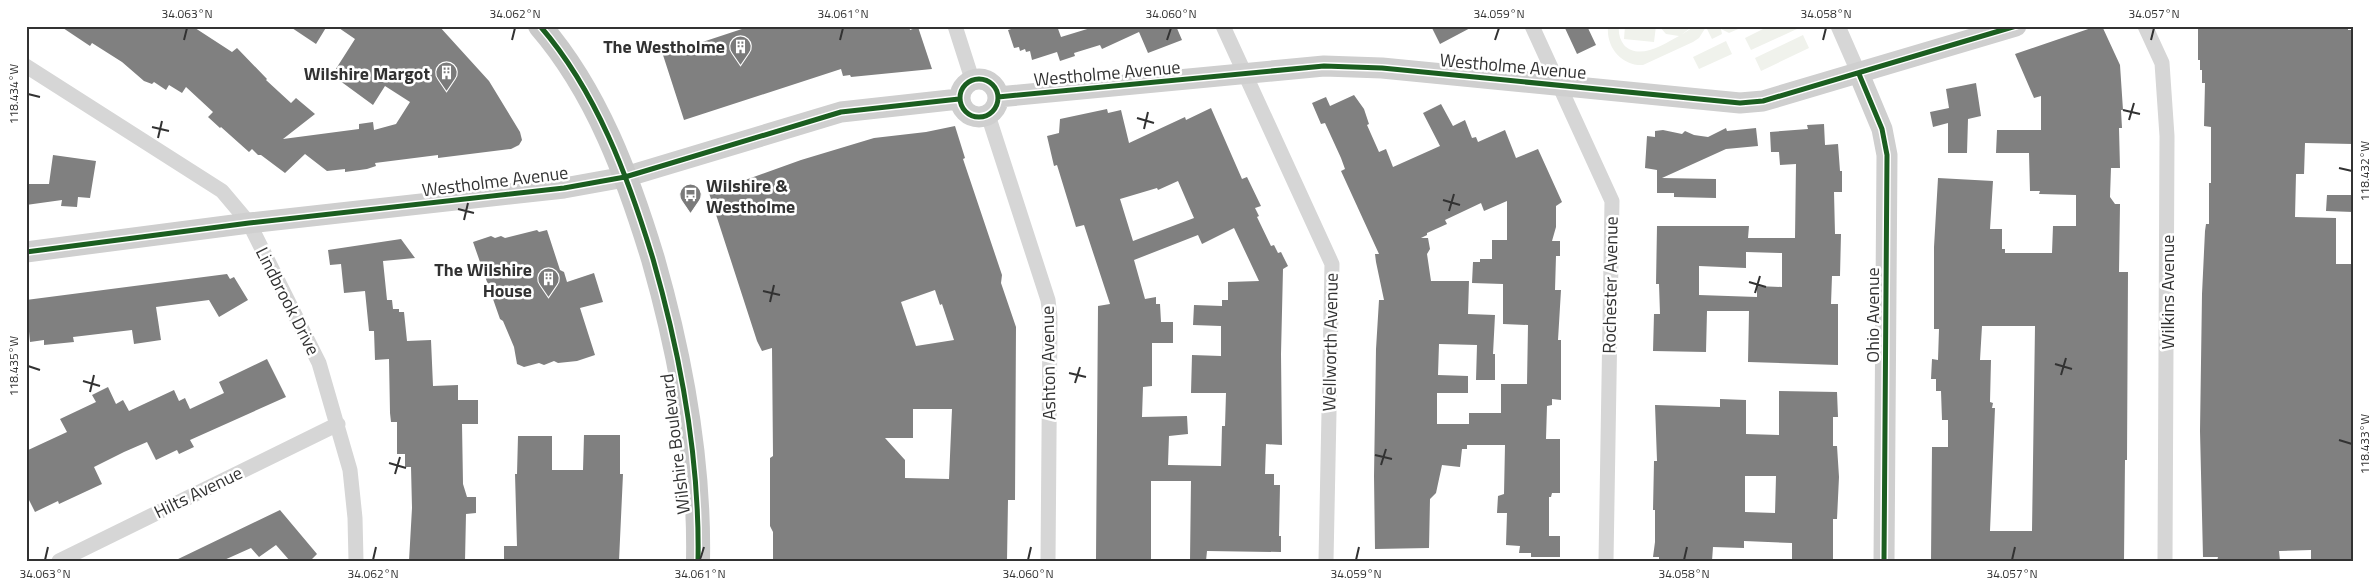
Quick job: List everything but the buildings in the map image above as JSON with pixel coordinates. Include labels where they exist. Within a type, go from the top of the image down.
[{"type":"main road","name":"Wilshire Boulevard","points":[[540,26],[577,77],[613,146],[641,219],[676,345],[693,449],[698,561]]},
{"type":"street","points":[[955,26],[972,79]]},
{"type":"street","name":"Wellworth Avenue","points":[[1223,26],[1332,264],[1326,561]]},
{"type":"street","name":"Rochester Avenue","points":[[1532,26],[1612,201],[1606,561]]},
{"type":"street","name":"Ohio Avenue","points":[[1838,26],[1882,129],[1887,155],[1884,561]]},
{"type":"street","name":"Westholme Avenue","points":[[993,106],[1245,73],[1324,66],[1382,68],[1740,103],[1763,101],[1860,74],[2016,26]]},
{"type":"street","name":"Wilkins Avenue","points":[[2145,26],[2162,63],[2167,136],[2165,561]]},
{"type":"street","name":"Lindbrook Drive","points":[[26,66],[222,191],[249,223],[319,362],[350,470],[355,518],[356,561]]},
{"type":"street","points":[[972,79],[990,81],[997,91],[993,106],[982,117],[969,115],[960,106],[961,89],[972,79]]},
{"type":"street","name":"Westholme Avenue","points":[[26,252],[249,223],[564,188],[625,177],[841,112],[959,99]]},
{"type":"street","name":"Ashton Avenue","points":[[993,106],[1044,283],[1049,308],[1048,561]]},
{"type":"street","name":"Hilts Avenue","points":[[59,561],[338,424]]},
{"type":"shaded area","points":[[1608,26],[1619,26],[1620,39],[1630,50],[1644,51],[1659,47],[1679,36],[1666,34],[1659,26],[1693,26],[1681,35],[1695,26],[1745,26],[1729,33],[1721,29],[1722,34],[1712,39],[1706,27],[1699,38],[1693,42],[1643,65],[1635,65],[1622,59],[1617,54],[1610,42]]},
{"type":"shaded area","points":[[1625,26],[1656,26],[1654,42],[1624,39]]},
{"type":"shaded area","points":[[1769,26],[1799,28],[1751,50],[1745,38]]},
{"type":"shaded area","points":[[1803,35],[1809,48],[1761,71],[1755,58]]},
{"type":"shaded area","points":[[1726,41],[1732,54],[1699,69],[1693,57]]},
{"type":"cycle path","points":[[540,26],[560,52],[594,107],[633,197],[653,259],[672,333],[687,408],[696,484],[698,561]]},
{"type":"cycle path","points":[[998,97],[1324,66],[1382,68],[1740,103],[1763,101],[2016,26]]},
{"type":"cycle path","points":[[1859,74],[1882,129],[1887,155],[1884,561]]},
{"type":"cycle path","points":[[979,79],[993,84],[998,98],[993,112],[979,117],[965,112],[960,98],[965,84],[979,79]]},
{"type":"cycle path","points":[[26,252],[249,223],[564,188],[625,177],[841,112],[959,99]]},
{"type":"place","name":"The Westholme","points":[[741,65]]},
{"type":"place","name":"Wilshire Margot","points":[[446,92]]},
{"type":"place","name":"Wilshire & Westholme","points":[[690,214]]},
{"type":"place","name":"The Wilshire House","points":[[548,298]]}]
